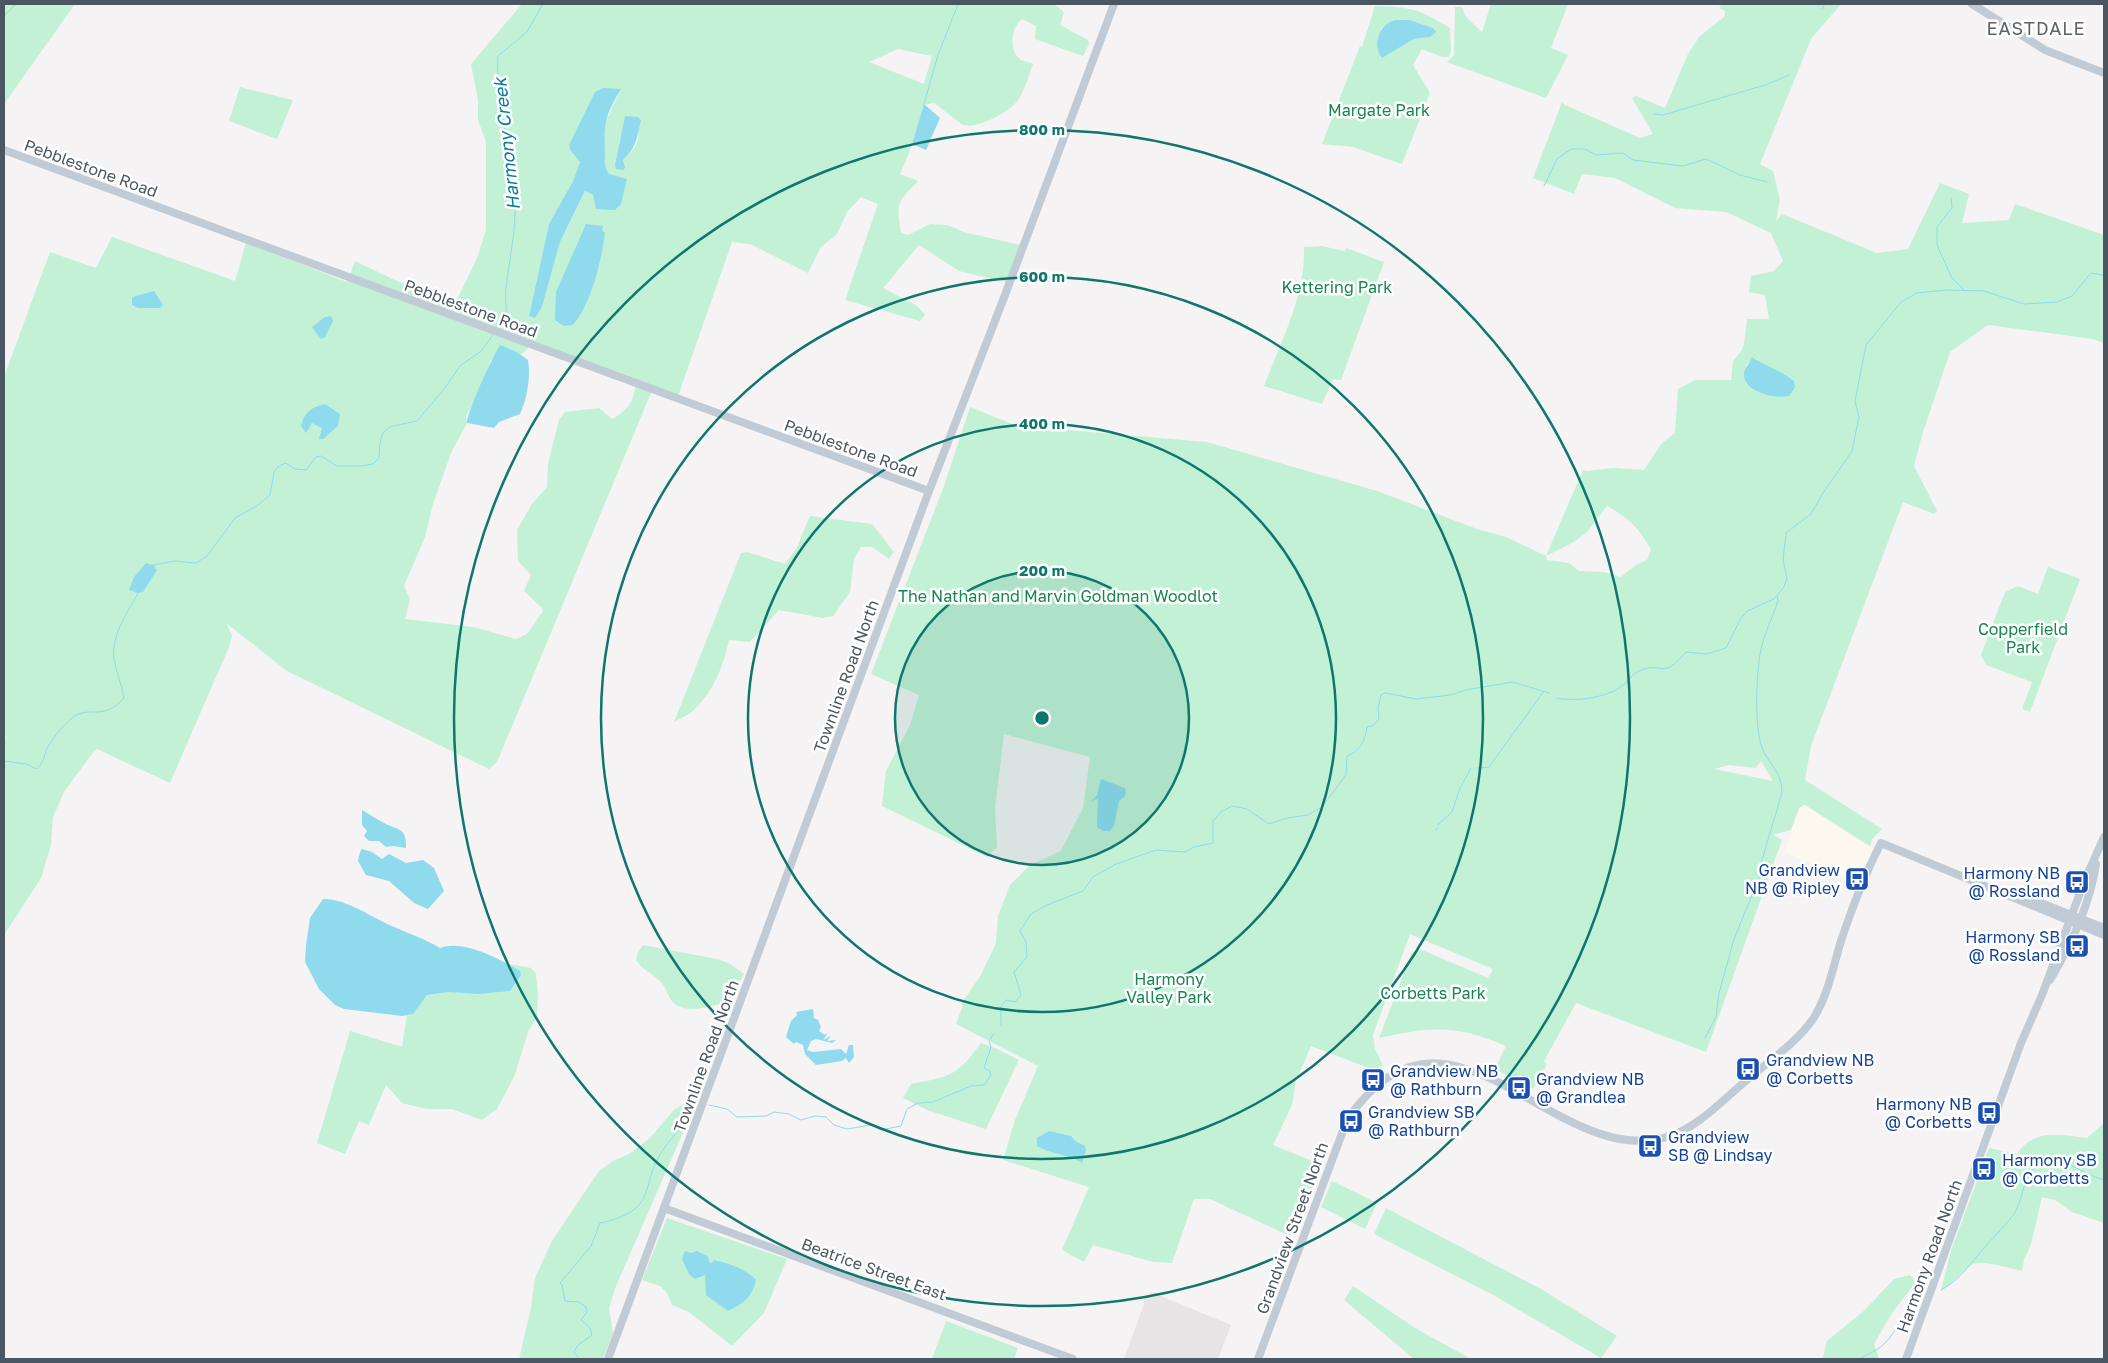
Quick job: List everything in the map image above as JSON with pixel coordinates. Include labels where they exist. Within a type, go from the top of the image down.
[{"type":"street","name":"Townline Road North","points":[[608,1359],[929,491],[1114,4]]},
{"type":"street","points":[[1972,4],[2045,50],[2104,74]]},
{"type":"street","name":"Pebblestone Road","points":[[4,150],[929,491]]},
{"type":"street","name":"Harmony Road North","points":[[1906,1359],[2004,1089],[2042,995],[2070,918],[2104,837]]},
{"type":"street","name":"Grandview Street North","points":[[1258,1359],[1348,1120],[1364,1097],[1392,1075],[1414,1067],[1433,1064],[1456,1066],[1478,1073],[1590,1130],[1608,1137],[1649,1140],[1667,1137],[1684,1130],[1703,1117],[1791,1041],[1813,1018],[1826,992],[1842,937],[1880,843],[2006,894],[2033,908],[2070,918]]},
{"type":"street","name":"Harmony Road North","points":[[2042,995],[2062,961],[2092,887],[2098,854]]},
{"type":"street","points":[[2070,918],[2104,928]]},
{"type":"street","points":[[2078,921],[2104,935]]},
{"type":"street","name":"Beatrice Street East","points":[[664,1208],[1074,1359]]},
{"type":"shaded area","points":[[1805,805],[1860,842],[1875,849],[1860,885],[1784,852],[1799,808]]},
{"type":"shaded area","points":[[1151,1292],[1231,1325],[1218,1359],[1124,1359],[1144,1304],[1143,1296],[1150,1296]]},
{"type":"green space","points":[[4,4],[75,4],[4,104]]},
{"type":"green space","points":[[522,4],[1054,4],[1064,12],[1060,25],[1088,40],[1089,44],[1083,56],[1035,39],[1036,26],[1022,19],[1013,33],[1014,51],[1021,60],[1033,64],[1023,92],[1014,105],[985,122],[969,126],[963,125],[934,103],[924,105],[909,153],[900,174],[918,181],[902,199],[900,204],[901,233],[908,235],[930,224],[947,225],[964,232],[1020,245],[1006,282],[959,271],[919,245],[883,288],[916,305],[925,314],[920,321],[845,300],[878,204],[861,197],[847,212],[837,234],[821,247],[808,273],[750,244],[732,242],[678,396],[653,388],[497,762],[489,769],[287,671],[226,623],[232,635],[229,647],[170,783],[97,749],[94,751],[64,792],[53,817],[51,845],[41,878],[4,935],[4,748],[6,737],[4,735],[4,377],[50,252],[96,268],[112,237],[235,281],[246,243],[347,282],[355,261],[453,308],[477,258],[486,230],[486,142],[478,120],[478,100],[471,64]],"holes":[[[898,49],[932,56],[924,84],[869,62]],[[621,89],[604,125],[605,168],[608,174],[593,195],[585,191],[560,242],[542,307],[535,317],[529,316],[549,224],[573,181],[580,162],[570,150],[569,145],[597,92]],[[623,130],[638,133],[636,145],[623,160],[619,142]],[[530,346],[635,382],[632,400],[626,409],[612,419],[599,408],[565,412],[559,420],[548,464],[547,487],[532,504],[517,530],[518,561],[531,575],[524,591],[543,611],[527,634],[516,639],[473,627],[405,619],[410,599],[404,586],[425,537],[433,504],[451,453],[467,423],[466,416],[481,387],[491,360],[515,351],[521,355]]]},
{"type":"green space","points":[[1491,4],[1568,4],[1551,48],[1568,55],[1546,98],[1447,62],[1454,55],[1455,7],[1462,7],[1465,16],[1482,32]]},
{"type":"green space","points":[[1722,4],[1841,4],[1811,39],[1760,164],[1773,171],[1780,200],[1776,221],[1782,214],[1877,253],[1908,249],[1940,183],[1969,194],[1962,223],[2009,220],[2015,204],[2104,235],[2104,343],[2093,339],[1988,325],[1950,352],[1922,435],[1914,466],[1937,511],[1934,514],[1903,502],[1811,746],[1805,780],[1882,829],[1872,839],[1870,846],[1805,805],[1799,808],[1791,830],[1773,835],[1782,840],[1706,1052],[1576,1003],[1544,1061],[1547,1064],[1533,1089],[1495,1069],[1506,1046],[1488,1039],[1457,1031],[1443,1030],[1429,1030],[1379,1038],[1412,952],[1422,950],[1488,978],[1493,969],[1410,934],[1373,1035],[1375,1049],[1383,1065],[1374,1070],[1311,1046],[1296,1081],[1292,1105],[1273,1145],[1317,1163],[1315,1169],[1319,1171],[1308,1201],[1303,1199],[1290,1236],[1210,1199],[1194,1199],[1172,1263],[1153,1262],[1093,1245],[1084,1262],[1062,1250],[1089,1187],[1003,1160],[1015,1120],[1038,1066],[956,1024],[963,1005],[961,1004],[981,975],[996,943],[998,916],[1010,885],[1030,865],[1061,851],[1083,808],[1090,757],[1004,734],[995,808],[997,847],[987,857],[882,806],[886,771],[910,725],[919,695],[871,674],[944,486],[970,407],[1017,426],[1039,431],[1066,430],[1207,442],[1377,491],[1477,529],[1506,537],[1546,556],[1583,470],[1613,468],[1644,470],[1662,443],[1675,433],[1678,389],[1695,380],[1731,380],[1733,361],[1742,350],[1744,344],[1747,319],[1769,319],[1765,295],[1749,292],[1751,276],[1774,271],[1783,261],[1771,233],[1726,212],[1675,208],[1615,178],[1582,174],[1574,194],[1533,178],[1562,102],[1640,138],[1653,134],[1632,98],[1636,96],[1665,108],[1688,54],[1699,37],[1725,16],[1725,11],[1719,8]],"holes":[[[1755,358],[1756,362],[1790,378],[1795,388],[1793,392],[1755,388],[1746,382],[1746,365]],[[1607,506],[1633,524],[1651,550],[1647,560],[1637,564],[1621,577],[1604,572],[1579,571],[1569,563],[1547,560],[1546,556],[1574,542],[1588,531]],[[1761,761],[1773,781],[1714,769],[1729,765],[1756,768]]]},
{"type":"green space","name":"Margate Park","points":[[1375,6],[1415,10],[1450,28],[1451,51],[1449,57],[1442,57],[1422,49],[1413,65],[1430,93],[1402,164],[1353,147],[1322,144],[1360,46],[1362,47]],"holes":[[[1401,20],[1410,20],[1433,28],[1430,37],[1414,39],[1385,56],[1380,54],[1378,39],[1384,26]]]},
{"type":"green space","points":[[240,87],[293,100],[277,139],[229,121]]},
{"type":"green space","name":"Kettering Park","points":[[1321,246],[1345,251],[1346,248],[1384,262],[1341,380],[1333,379],[1322,404],[1264,386],[1297,300],[1304,265],[1304,247]]},
{"type":"green space","points":[[810,516],[872,524],[894,552],[889,559],[872,547],[861,547],[854,559],[850,592],[833,616],[823,618],[779,610],[750,642],[729,640],[721,668],[707,695],[692,712],[674,722],[741,553],[747,552],[785,564],[796,549]]},
{"type":"green space","name":"Copperfield Park","points":[[2048,567],[2080,579],[2030,712],[2022,709],[2032,682],[1986,665],[1981,655],[2005,592],[2018,586],[2038,594]]},
{"type":"green space","points":[[643,945],[717,959],[729,963],[744,974],[729,1001],[691,1009],[677,1006],[662,983],[636,960],[638,952]]},
{"type":"green space","points":[[509,964],[531,968],[536,974],[538,995],[537,1017],[528,1032],[514,1077],[497,1109],[482,1120],[452,1109],[427,1109],[402,1103],[386,1085],[369,1125],[359,1121],[345,1154],[317,1143],[350,1031],[402,1047],[407,1015],[413,1014],[427,995],[450,992],[520,971]]},
{"type":"green space","points":[[981,1043],[1019,1060],[986,1129],[927,1110],[903,1098],[911,1084],[935,1079],[958,1069]]},
{"type":"green space","points":[[691,1099],[696,1099],[696,1103],[616,1286],[609,1308],[613,1333],[603,1359],[519,1359],[531,1308],[535,1278],[552,1241],[599,1171],[613,1161],[629,1154],[650,1138],[674,1110]]},
{"type":"green space","points":[[2104,1123],[2104,1223],[2072,1212],[2055,1200],[2042,1197],[2031,1244],[2024,1260],[2022,1271],[1975,1263],[1941,1290],[1951,1251],[1989,1148],[2017,1154],[2032,1140],[2048,1135],[2087,1138]]},
{"type":"green space","points":[[1332,1181],[1377,1203],[1365,1229],[1321,1207]]},
{"type":"green space","points":[[1386,1208],[1541,1289],[1617,1336],[1601,1358],[1495,1296],[1374,1234]]},
{"type":"green space","points":[[667,1218],[787,1259],[764,1313],[732,1346],[689,1312],[672,1305],[667,1293],[660,1286],[642,1280]]},
{"type":"green space","points":[[1910,1275],[1916,1282],[1892,1313],[1874,1344],[1879,1359],[1820,1359],[1823,1357],[1827,1341],[1865,1310],[1894,1279]]},
{"type":"green space","points":[[1353,1286],[1415,1328],[1471,1359],[1414,1359],[1344,1300]]},
{"type":"green space","points":[[946,1321],[1018,1348],[1014,1359],[932,1359]]},
{"type":"water","points":[[1395,20],[1410,20],[1433,28],[1436,32],[1430,37],[1414,39],[1382,58],[1377,47],[1378,36],[1384,26]]},
{"type":"water","points":[[603,88],[621,89],[606,121],[605,163],[609,174],[627,179],[621,204],[615,210],[596,209],[593,195],[585,191],[560,242],[542,307],[535,318],[529,316],[549,224],[573,181],[580,162],[570,150],[569,145],[595,92]]},
{"type":"water","points":[[924,104],[940,118],[926,150],[912,144]]},
{"type":"water","points":[[625,116],[638,117],[641,120],[634,146],[623,160],[625,168],[623,170],[616,169],[615,165]]},
{"type":"water","points":[[586,224],[603,226],[602,230],[605,233],[601,256],[595,281],[580,316],[573,325],[564,326],[555,320],[556,292]]},
{"type":"water","points":[[154,291],[163,305],[160,308],[138,308],[132,305],[132,297]]},
{"type":"water","points":[[331,316],[333,321],[325,337],[321,339],[312,327],[325,317]]},
{"type":"water","points":[[500,345],[515,351],[528,360],[528,388],[520,414],[499,422],[494,428],[467,423],[475,397]]},
{"type":"water","points":[[1752,357],[1794,381],[1795,388],[1789,396],[1783,397],[1761,393],[1749,386],[1745,381],[1744,372]]},
{"type":"water","points":[[325,404],[340,414],[338,426],[323,439],[319,439],[322,428],[312,423],[306,433],[301,426],[304,417],[309,411]]},
{"type":"water","points":[[146,563],[153,565],[157,570],[143,592],[138,593],[129,590],[134,577]]},
{"type":"water","points":[[1101,779],[1126,790],[1125,796],[1119,801],[1114,826],[1110,831],[1103,831],[1097,827],[1098,798],[1091,802],[1097,795]]},
{"type":"water","points":[[362,810],[400,830],[405,836],[406,848],[386,847],[379,841],[369,841],[364,836],[367,831],[362,825]]},
{"type":"water","points":[[362,849],[372,852],[382,859],[389,854],[406,863],[423,860],[434,868],[444,891],[428,909],[414,903],[389,881],[366,875],[358,861]]},
{"type":"water","points":[[323,899],[351,905],[440,948],[459,946],[481,952],[520,971],[521,975],[510,991],[478,994],[450,992],[427,995],[413,1014],[402,1016],[344,1009],[335,1005],[319,989],[305,962],[310,918]]},
{"type":"water","points":[[813,1009],[814,1018],[818,1020],[821,1027],[819,1031],[825,1035],[828,1033],[823,1040],[831,1036],[827,1041],[836,1040],[832,1043],[816,1039],[811,1041],[807,1050],[813,1052],[841,1049],[846,1054],[849,1045],[853,1045],[854,1057],[849,1063],[846,1058],[842,1061],[816,1065],[805,1054],[803,1045],[796,1042],[794,1044],[786,1037],[791,1021],[797,1015],[796,1012]]},
{"type":"water","points":[[1049,1131],[1071,1136],[1075,1141],[1085,1146],[1086,1150],[1082,1163],[1037,1146],[1037,1138]]},
{"type":"water","points":[[685,1251],[692,1253],[696,1251],[708,1256],[709,1262],[712,1263],[714,1260],[725,1263],[747,1273],[756,1280],[750,1295],[743,1302],[728,1311],[706,1295],[705,1275],[695,1279],[689,1274],[682,1259]]},
{"type":"waterway","points":[[4,16],[16,4]]},
{"type":"waterway","name":"Harmony Creek","points":[[499,328],[506,313],[506,288],[515,204],[514,185],[499,93],[498,56],[527,32],[543,4]]},
{"type":"waterway","points":[[924,104],[938,55],[958,4]]},
{"type":"waterway","points":[[1822,9],[1825,4]]},
{"type":"waterway","points":[[1655,114],[1663,115],[1765,85],[1789,75]]},
{"type":"waterway","points":[[1544,186],[1557,159],[1571,149],[1585,149],[1596,155],[1623,153],[1633,160],[1683,166],[1706,159],[1740,175],[1767,182]]},
{"type":"waterway","points":[[1951,198],[1952,208],[1937,227],[1937,245],[1952,278],[1965,291]]},
{"type":"waterway","points":[[1556,698],[1572,700],[1608,694],[1616,690],[1639,671],[1647,668],[1662,669],[1671,666],[1686,652],[1706,654],[1726,648],[1741,618],[1747,611],[1774,599],[1784,587],[1787,578],[1783,560],[1786,533],[1811,514],[1852,451],[1859,417],[1855,401],[1866,345],[1901,302],[1917,293],[1947,290],[1984,291],[2024,304],[2057,302],[2072,296],[2091,273],[2104,275]]},
{"type":"waterway","name":"Harmony Creek","points":[[153,565],[175,561],[196,563],[207,556],[235,518],[258,505],[270,495],[274,472],[279,466],[286,463],[295,469],[306,470],[316,457],[321,456],[337,466],[373,464],[379,458],[381,438],[384,432],[392,426],[417,421],[445,388],[460,366],[481,351],[493,335]]},
{"type":"waterway","points":[[4,761],[26,764],[37,769],[51,741],[75,716],[81,713],[110,709],[124,698],[114,659],[115,642],[117,633],[138,593]]},
{"type":"waterway","points":[[1705,1038],[1716,1017],[1719,993],[1734,939],[1760,876],[1761,863],[1782,793],[1778,774],[1762,748],[1759,738],[1757,712],[1757,682],[1760,655],[1778,601],[1777,596]]},
{"type":"waterway","points":[[1001,1026],[1001,1006],[1006,1000],[1015,1002],[1021,995],[1014,972],[1027,957],[1026,942],[1020,931],[1031,914],[1047,905],[1083,891],[1093,877],[1116,864],[1156,850],[1185,852],[1194,847],[1213,843],[1213,821],[1221,812],[1232,806],[1247,809],[1269,824],[1287,818],[1308,815],[1322,807],[1346,775],[1347,756],[1359,748],[1367,727],[1374,725],[1379,719],[1378,708],[1381,695],[1385,693],[1416,699],[1450,695],[1466,690],[1513,682],[1549,693]]},
{"type":"waterway","points":[[1477,768],[1489,767],[1544,691]]},
{"type":"waterway","points":[[1438,825],[1452,812],[1460,788],[1471,768]]},
{"type":"waterway","points":[[709,1105],[727,1109],[737,1117],[766,1116],[774,1112],[789,1114],[801,1120],[815,1116],[826,1117],[834,1125],[847,1129],[871,1125],[881,1130],[901,1126],[907,1109],[918,1103],[933,1102],[971,1086],[984,1085],[991,1075],[990,1071],[984,1068],[991,1047],[989,1041],[994,1034]]},
{"type":"waterway","points":[[579,1359],[574,1352],[578,1345],[592,1335],[590,1328],[581,1320],[587,1312],[586,1307],[579,1302],[565,1301],[560,1283],[591,1246],[600,1223],[624,1216],[635,1209],[643,1199],[659,1156],[680,1129],[690,1120]]},
{"type":"waterway","points":[[1941,1290],[1962,1274],[2014,1214],[2028,1176],[2039,1165],[2047,1162],[2062,1162],[2104,1179]]},
{"type":"waterway","points":[[1859,1359],[1878,1349],[1889,1339],[1918,1292]]},
{"type":"place","name":"Grandview NB @ Ripley","points":[[1857,879]]},
{"type":"place","name":"Harmony NB @ Rossland","points":[[2077,882]]},
{"type":"place","name":"Harmony SB @ Rossland","points":[[2077,946]]},
{"type":"place","name":"Grandview NB @ Corbetts","points":[[1748,1069]]},
{"type":"place","name":"Grandview NB @ Rathburn","points":[[1373,1080]]},
{"type":"place","name":"Grandview NB @ Grandlea","points":[[1519,1088]]},
{"type":"place","name":"Harmony NB @ Corbetts","points":[[1989,1113]]},
{"type":"place","name":"Grandview SB @ Rathburn","points":[[1351,1121]]},
{"type":"place","name":"Grandview SB @ Lindsay","points":[[1650,1146]]},
{"type":"place","name":"Harmony SB @ Corbetts","points":[[1984,1169]]},
{"type":"district","name":"EASTDALE","points":[[2036,28]]},
{"type":"park label","name":"The Nathan and Marvin Goldman Woodlot","points":[[1058,596]]},
{"type":"park label","name":"Harmony Valley Park","points":[[1169,988]]},
{"type":"park label","name":"Corbetts Park","points":[[1433,993]]}]
